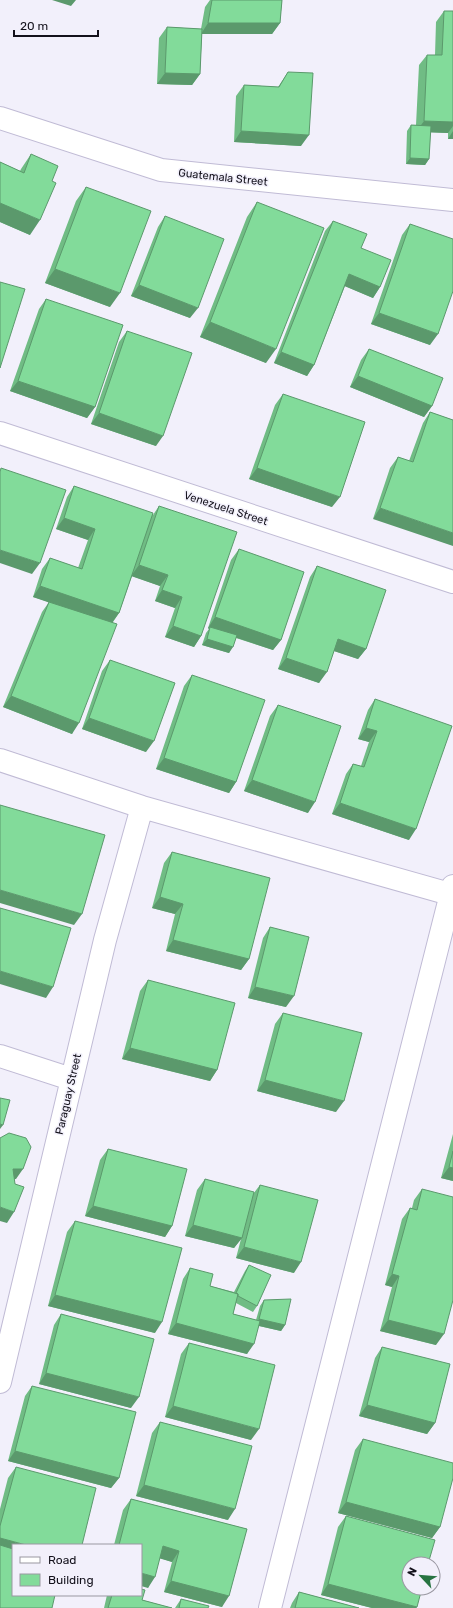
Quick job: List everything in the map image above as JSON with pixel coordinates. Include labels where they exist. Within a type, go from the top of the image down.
[{"type":"street","name":"Guatemala Street","points":[[0,118],[161,170],[453,200]]},
{"type":"street","name":"Venezuela Street","points":[[0,433],[453,582]]},
{"type":"street","points":[[0,760],[142,807],[452,892],[270,1608]]},
{"type":"street","name":"Paraguay Street","points":[[0,1382],[105,940],[142,807]]},
{"type":"street","points":[[0,1056],[71,1079]]},
{"type":"building","points":[[212,0],[282,0],[280,23],[208,23]]},
{"type":"building","points":[[444,11],[453,11],[453,122],[424,121],[427,55],[442,55]]},
{"type":"building","points":[[167,27],[202,29],[200,74],[165,73]]},
{"type":"building","points":[[288,72],[313,73],[309,135],[241,131],[244,85],[279,87]]},
{"type":"building","points":[[411,125],[431,126],[429,159],[410,158]]},
{"type":"building","points":[[31,154],[58,166],[52,181],[56,183],[40,220],[0,203],[0,162],[24,173]]},
{"type":"building","points":[[86,187],[151,211],[120,293],[55,269]]},
{"type":"building","points":[[257,202],[324,228],[276,349],[210,322]]},
{"type":"building","points":[[165,216],[224,239],[198,308],[139,285]]},
{"type":"building","points":[[333,221],[367,234],[361,248],[391,260],[380,287],[349,274],[314,365],[281,352]]},
{"type":"building","points":[[410,224],[453,239],[453,291],[438,334],[379,313]]},
{"type":"building","points":[[0,282],[25,289],[0,368]]},
{"type":"building","points":[[46,299],[123,325],[95,407],[18,381]]},
{"type":"building","points":[[127,331],[192,353],[163,436],[99,413]]},
{"type":"building","points":[[369,349],[443,378],[432,406],[358,376]]},
{"type":"building","points":[[283,394],[365,422],[340,497],[257,468]]},
{"type":"building","points":[[430,412],[453,420],[453,533],[380,508],[398,457],[413,462]]},
{"type":"building","points":[[1,468],[66,490],[40,563],[0,550]]},
{"type":"building","points":[[74,486],[153,513],[119,613],[40,586],[50,558],[82,569],[95,529],[64,518]]},
{"type":"building","points":[[159,506],[237,532],[201,636],[173,626],[182,597],[162,590],[168,575],[139,565]]},
{"type":"building","points":[[239,549],[304,572],[281,640],[215,617]]},
{"type":"building","points":[[317,566],[386,590],[366,649],[338,639],[327,672],[286,658]]},
{"type":"building","points":[[49,602],[117,624],[79,723],[11,696]]},
{"type":"building","points":[[210,627],[237,635],[233,647],[207,639]]},
{"type":"building","points":[[110,660],[175,683],[154,741],[89,718]]},
{"type":"building","points":[[192,675],[265,700],[236,782],[164,758]]},
{"type":"building","points":[[375,699],[452,726],[416,829],[340,803],[353,764],[364,767],[377,731],[366,728]]},
{"type":"building","points":[[278,705],[341,726],[315,802],[252,780]]},
{"type":"building","points":[[0,805],[105,835],[82,914],[0,890]]},
{"type":"building","points":[[172,852],[270,878],[249,959],[173,940],[183,904],[160,897]]},
{"type":"building","points":[[0,908],[71,928],[53,987],[0,971]]},
{"type":"building","points":[[270,927],[309,937],[294,996],[255,987]]},
{"type":"building","points":[[148,980],[235,1003],[217,1070],[130,1048]]},
{"type":"building","points":[[283,1013],[362,1033],[344,1101],[265,1080]]},
{"type":"building","points":[[0,1098],[10,1100],[3,1125],[0,1124]]},
{"type":"building","points":[[9,1133],[26,1138],[31,1147],[23,1169],[13,1169],[15,1184],[24,1187],[14,1212],[0,1207],[0,1138]]},
{"type":"building","points":[[108,1149],[187,1169],[172,1226],[93,1206]]},
{"type":"building","points":[[453,1151],[453,1168],[449,1167]]},
{"type":"building","points":[[205,1179],[254,1192],[242,1238],[193,1225]]},
{"type":"building","points":[[260,1185],[318,1200],[301,1262],[244,1247]]},
{"type":"building","points":[[422,1189],[453,1197],[453,1300],[444,1334],[388,1320],[399,1276],[392,1274],[410,1208],[417,1210]]},
{"type":"building","points":[[75,1221],[182,1248],[162,1322],[55,1295]]},
{"type":"building","points":[[249,1265],[271,1275],[257,1306],[238,1296],[236,1293]]},
{"type":"building","points":[[190,1268],[213,1274],[210,1286],[238,1294],[233,1314],[260,1321],[254,1344],[176,1323]]},
{"type":"building","points":[[291,1299],[285,1325],[259,1319],[264,1300]]},
{"type":"building","points":[[61,1314],[154,1339],[139,1397],[46,1373]]},
{"type":"building","points":[[189,1343],[275,1365],[259,1429],[173,1406]]},
{"type":"building","points":[[382,1347],[450,1364],[435,1423],[367,1405]]},
{"type":"building","points":[[32,1386],[136,1412],[119,1478],[15,1451]]},
{"type":"building","points":[[160,1422],[252,1446],[235,1509],[144,1485]]},
{"type":"building","points":[[363,1439],[453,1463],[453,1478],[440,1527],[346,1502]]},
{"type":"building","points":[[16,1467],[96,1488],[82,1544],[22,1544],[0,1538],[0,1526]]},
{"type":"building","points":[[131,1499],[247,1529],[229,1596],[171,1581],[179,1551],[163,1546],[155,1577],[142,1573],[142,1544],[119,1544]]},
{"type":"building","points":[[346,1516],[435,1540],[430,1556],[401,1556],[401,1596],[420,1596],[417,1607],[328,1584]]},
{"type":"building","points":[[0,1545],[12,1549],[12,1596],[55,1596],[52,1608],[0,1608]]},
{"type":"building","points":[[142,1589],[145,1590],[142,1600],[172,1608],[108,1608],[112,1596],[142,1596]]},
{"type":"building","points":[[299,1592],[359,1608],[295,1608]]},
{"type":"building","points":[[181,1599],[209,1606],[208,1608],[179,1608]]}]
